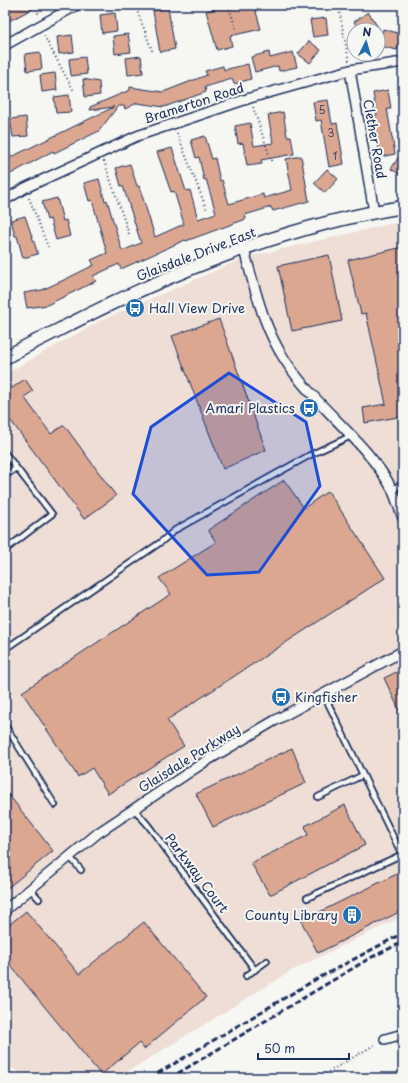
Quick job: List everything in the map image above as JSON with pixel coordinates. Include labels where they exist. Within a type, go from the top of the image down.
[{"type":"street","points":[[5,45],[77,5]]},
{"type":"street","name":"Bramerton Road","points":[[5,200],[25,188],[137,136],[250,98],[350,70],[403,62]]},
{"type":"street","name":"Clether Road","points":[[350,70],[374,212]]},
{"type":"street","name":"Glaisdale Drive East","points":[[7,354],[144,288],[244,250],[301,231],[374,212],[403,207]]},
{"type":"street","points":[[244,250],[270,336],[286,362],[309,391],[374,463],[392,489],[403,518]]},
{"type":"street","name":"Glaisdale Parkway","points":[[5,910],[98,833],[133,808],[203,763],[323,694],[403,651]]},
{"type":"street","points":[[385,1039],[403,1034]]},
{"type":"lane","points":[[5,649],[161,542],[175,530],[310,455],[351,436]]},
{"type":"lane","points":[[5,453],[52,514],[5,550]]},
{"type":"lane","points":[[5,476],[16,468]]},
{"type":"lane","points":[[392,489],[403,484]]},
{"type":"lane","points":[[306,898],[403,855],[323,694]]},
{"type":"lane","points":[[5,725],[55,805]]},
{"type":"lane","points":[[318,796],[363,775]]},
{"type":"lane","name":"Parkway Court","points":[[133,808],[148,825],[256,970]]},
{"type":"lane","points":[[70,857],[81,870]]},
{"type":"lane","points":[[30,889],[39,900]]},
{"type":"lane","points":[[246,976],[267,961]]},
{"type":"path","points":[[135,5],[153,53]]},
{"type":"path","points":[[228,5],[236,29]]},
{"type":"path","points":[[338,5],[350,70]]},
{"type":"path","points":[[38,26],[74,91]]},
{"type":"path","points":[[250,98],[272,163]]},
{"type":"path","points":[[173,124],[207,210]]},
{"type":"path","points":[[101,152],[129,234]]},
{"type":"path","points":[[25,188],[48,247]]},
{"type":"path","points":[[318,1078],[385,1039]]},
{"type":"highlighted area","points":[[229,373],[306,422],[320,486],[259,572],[207,575],[133,494],[151,427]]},
{"type":"shaded area","points":[[403,221],[403,916],[291,971],[117,1078],[30,1078],[5,1064],[5,374],[100,321],[244,258]]},
{"type":"building","points":[[5,5],[40,5],[5,23]]},
{"type":"building","points":[[233,5],[254,5],[261,29],[230,36],[232,46],[217,50],[206,11]]},
{"type":"building","points":[[168,8],[175,49],[160,52],[153,11]]},
{"type":"building","points":[[368,12],[375,22],[354,22]]},
{"type":"building","points":[[115,13],[117,31],[102,33],[100,15]]},
{"type":"building","points":[[326,18],[328,35],[313,37],[310,20]]},
{"type":"building","points":[[386,30],[401,34],[397,50],[386,48]]},
{"type":"building","points":[[128,34],[131,52],[115,54],[113,36]]},
{"type":"building","points":[[72,35],[74,52],[59,54],[57,37]]},
{"type":"building","points":[[309,41],[321,50],[310,63],[298,54]]},
{"type":"building","points":[[40,52],[42,69],[27,71],[25,54]]},
{"type":"building","points":[[269,52],[270,58],[293,52],[297,67],[279,71],[278,66],[255,72],[251,57]]},
{"type":"building","points":[[141,56],[143,73],[128,75],[126,58]]},
{"type":"building","points":[[85,57],[87,74],[71,76],[69,59]]},
{"type":"building","points":[[248,64],[251,79],[234,84],[232,79],[205,87],[206,92],[164,107],[137,103],[125,109],[124,106],[118,106],[99,131],[54,153],[53,151],[5,177],[5,160],[114,107],[90,110],[90,107],[130,90],[130,87],[163,92],[207,75],[205,71],[223,66],[224,70]]},
{"type":"building","points":[[55,73],[57,90],[42,92],[40,75]]},
{"type":"building","points":[[83,79],[99,82],[100,95],[85,97]]},
{"type":"building","points":[[388,90],[391,109],[387,109],[395,154],[380,157],[373,116],[377,115],[373,93]]},
{"type":"building","points":[[69,95],[71,112],[56,113],[54,97]]},
{"type":"building","points":[[328,100],[332,124],[337,123],[344,164],[329,167],[321,120],[316,121],[313,102]]},
{"type":"building","points":[[283,112],[287,136],[291,136],[294,154],[261,160],[262,164],[247,166],[243,143],[238,144],[235,126],[250,123],[254,146],[273,143],[268,115]]},
{"type":"building","points":[[26,117],[28,136],[13,137],[10,119]]},
{"type":"building","points":[[205,136],[212,159],[215,158],[220,181],[222,180],[229,204],[263,194],[264,198],[292,190],[286,159],[301,156],[309,201],[273,211],[271,207],[245,215],[246,219],[186,241],[185,240],[121,269],[119,264],[93,276],[96,281],[47,305],[27,308],[24,293],[42,290],[68,278],[94,265],[91,260],[107,253],[92,200],[89,201],[84,183],[99,179],[105,201],[107,200],[122,251],[141,243],[116,168],[130,164],[137,186],[139,186],[155,237],[184,224],[174,191],[171,192],[157,152],[172,148],[186,191],[190,190],[198,219],[216,213],[206,179],[204,180],[199,157],[196,158],[191,140]]},
{"type":"building","points":[[403,150],[403,176],[391,169]]},
{"type":"building","points":[[327,169],[338,179],[325,193],[314,183]]},
{"type":"building","points":[[57,198],[63,221],[66,220],[70,236],[56,240],[50,219],[47,220],[42,202]]},
{"type":"building","points":[[25,216],[38,254],[23,258],[11,220]]},
{"type":"building","points":[[403,247],[403,416],[365,423],[363,408],[386,404],[366,313],[361,314],[348,260]]},
{"type":"building","points":[[329,255],[342,321],[292,331],[278,266]]},
{"type":"building","points":[[219,319],[266,450],[223,469],[172,336]]},
{"type":"building","points":[[25,379],[33,391],[24,397],[51,434],[64,425],[116,496],[84,519],[5,413],[5,393]]},
{"type":"building","points":[[284,480],[304,508],[328,491],[385,578],[167,720],[184,746],[108,794],[92,768],[78,777],[22,692],[171,594],[159,578],[216,542],[208,530]]},
{"type":"building","points":[[403,669],[403,718],[384,678]]},
{"type":"building","points":[[292,748],[306,783],[213,827],[196,794]]},
{"type":"building","points":[[5,790],[53,851],[5,890]]},
{"type":"building","points":[[345,805],[365,845],[270,895],[251,863],[308,835],[305,826]]},
{"type":"building","name":"County Library","points":[[403,871],[403,910],[318,953],[301,921]]},
{"type":"building","points":[[26,911],[79,974],[144,922],[206,997],[144,1049],[139,1043],[101,1075],[5,959],[5,928]]},
{"type":"railway","points":[[150,1078],[313,981],[403,933]]},
{"type":"railway","points":[[170,1078],[370,958],[403,942]]},
{"type":"place","name":"Hall View Drive","points":[[135,308]]},
{"type":"place","name":"Amari Plastics","points":[[309,408]]},
{"type":"place","name":"Kingfisher","points":[[281,697]]},
{"type":"place","name":"County Library","points":[[352,915]]}]
